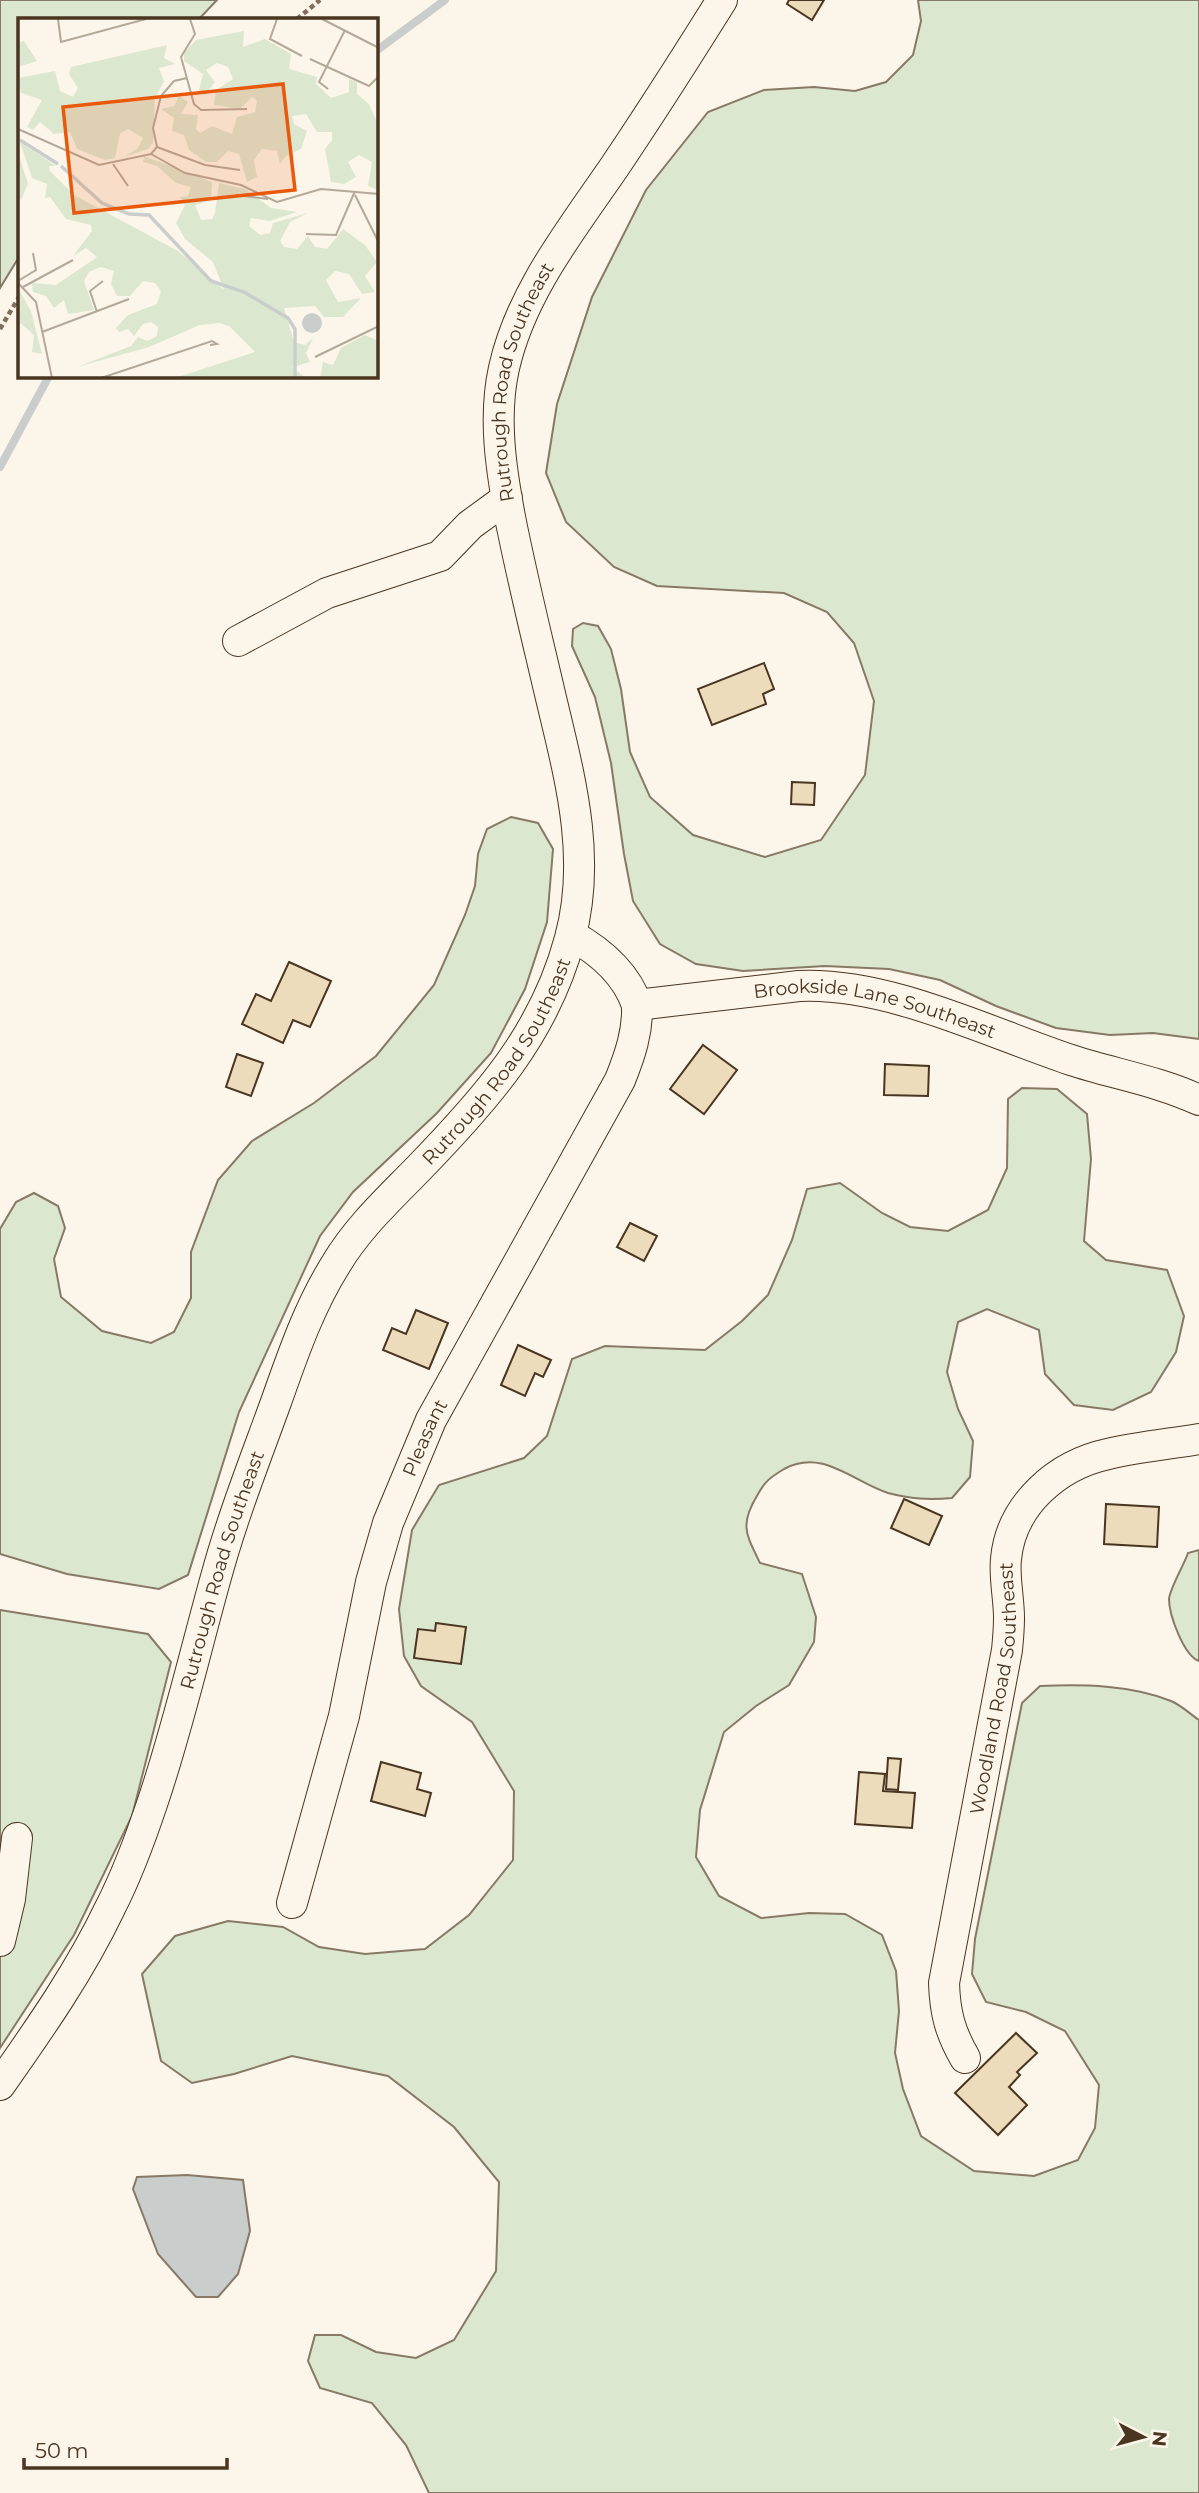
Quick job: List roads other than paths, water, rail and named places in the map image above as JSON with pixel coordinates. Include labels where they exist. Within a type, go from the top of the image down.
[{"type":"street","name":"Rutrough Road Southeast","points":[[0,2085],[49,2014],[114,1902],[151,1808],[176,1729],[217,1571],[301,1333],[318,1293],[365,1224],[471,1115],[511,1065],[531,1031],[571,935],[580,881],[574,793],[517,552],[501,464],[499,419],[502,373],[514,332],[527,301],[722,0]]},
{"type":"street","points":[[238,641],[327,593],[440,556],[470,525],[507,498]]},
{"type":"street","points":[[571,935],[588,945],[620,972],[637,1005]]},
{"type":"street","name":"Brookside Lane Southeast","points":[[637,1005],[799,986],[855,988],[919,1005],[1014,1041],[1158,1084],[1199,1100]]},
{"type":"street","name":"Pleasant","points":[[292,1903],[344,1716],[371,1583],[388,1522],[431,1420],[620,1080],[638,1024],[637,1005]]},
{"type":"street","name":"Woodland Road Southeast","points":[[965,2058],[954,2039],[945,2011],[944,1983],[1007,1650],[1009,1618],[1006,1561],[1009,1540],[1018,1517],[1032,1496],[1078,1464],[1107,1454],[1199,1439]]},
{"type":"street","points":[[0,1941],[10,1899],[17,1838]]},
{"type":"waterway","points":[[378,50],[445,0]]},
{"type":"waterway","points":[[0,467],[48,378]]}]
